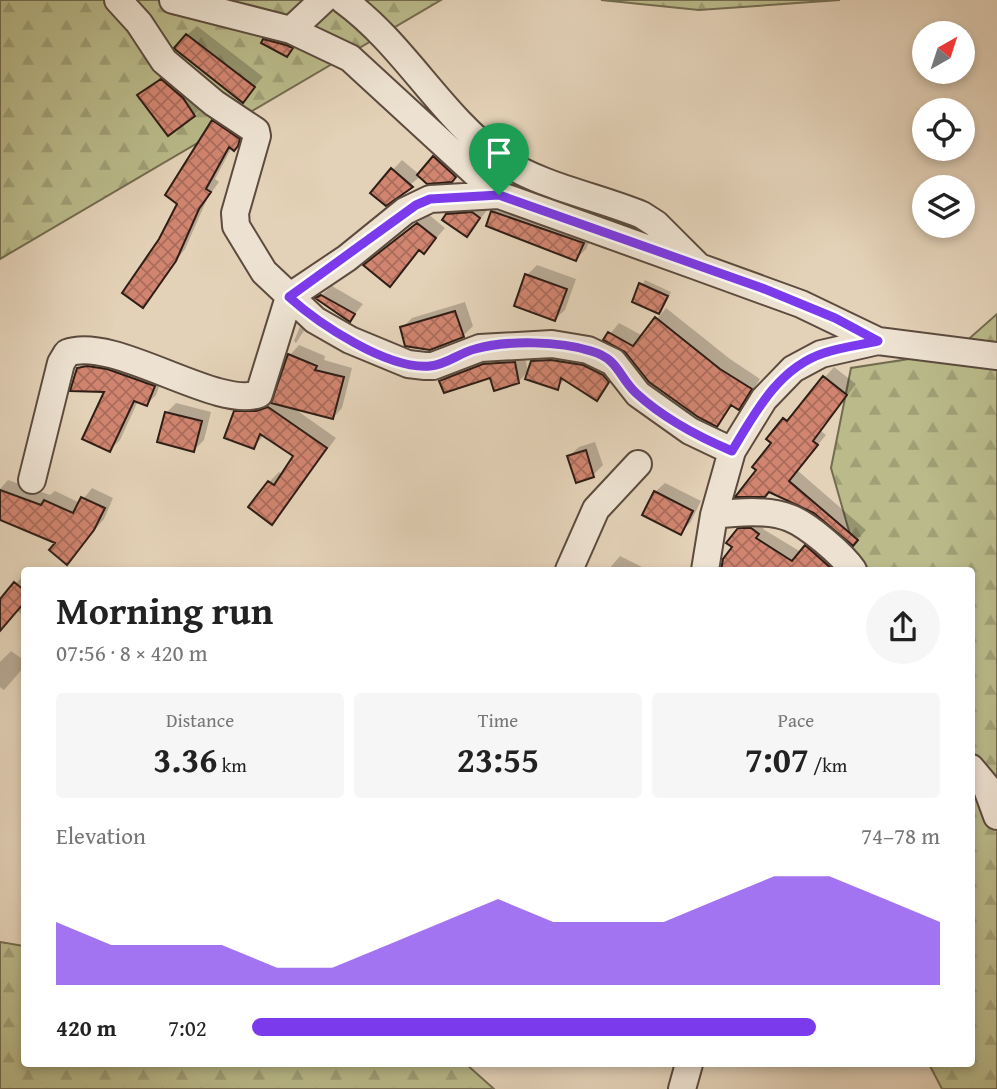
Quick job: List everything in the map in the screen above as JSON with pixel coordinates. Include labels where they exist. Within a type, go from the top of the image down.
[{"type":"street","points":[[118,0],[139,23],[164,61],[214,103],[256,131],[235,213],[236,226],[264,272],[327,328],[408,364],[433,366],[480,348],[525,344],[559,344],[597,352],[618,366],[638,394],[690,431],[732,451]]},
{"type":"street","points":[[173,0],[290,30],[349,58],[499,195],[812,308],[878,341],[953,353],[997,356]]},
{"type":"street","points":[[290,30],[323,0]]},
{"type":"street","points":[[344,0],[389,38],[467,130],[500,158],[523,172],[609,201],[650,219],[699,267]]},
{"type":"street","points":[[32,480],[61,363],[67,353],[77,351],[117,356],[234,397],[255,396],[262,392],[289,297],[416,205],[430,199],[499,195]]},
{"type":"street","points":[[705,567],[714,515],[732,451],[764,399],[793,369],[821,354],[878,341]]},
{"type":"street","points":[[570,567],[596,509],[638,464]]},
{"type":"street","points":[[714,515],[743,513],[789,517],[830,547],[850,567]]},
{"type":"street","points":[[975,773],[986,786],[997,816]]},
{"type":"street","points":[[682,1089],[688,1067]]},
{"type":"green space","points":[[0,0],[441,0],[0,259]]},
{"type":"green space","points":[[601,0],[840,0],[699,10]]},
{"type":"green space","points":[[997,314],[997,1089],[942,1089],[931,1067],[975,1067],[975,567],[848,567],[851,538],[831,468],[851,368],[954,352]]},
{"type":"green space","points":[[0,942],[21,946],[21,1067],[469,1067],[494,1089],[0,1089]]},
{"type":"building","points":[[186,34],[255,87],[243,103],[174,48]]},
{"type":"building","points":[[263,39],[293,48],[287,57],[261,43]]},
{"type":"building","points":[[161,79],[183,98],[195,116],[168,136],[137,95]]},
{"type":"building","points":[[212,120],[240,139],[238,146],[234,151],[229,147],[206,189],[211,192],[199,209],[176,261],[143,308],[122,293],[159,239],[177,204],[165,195]]},
{"type":"building","points":[[433,156],[456,177],[452,182],[427,184],[417,175]]},
{"type":"building","points":[[391,168],[413,187],[386,206],[370,193]]},
{"type":"building","points":[[491,211],[584,243],[576,261],[486,226]]},
{"type":"building","points":[[472,212],[480,218],[467,237],[442,220],[446,214]]},
{"type":"building","points":[[417,223],[436,238],[424,254],[419,250],[390,287],[363,265]]},
{"type":"building","points":[[525,274],[567,289],[555,321],[514,306]]},
{"type":"building","points":[[639,283],[668,296],[659,314],[632,302]]},
{"type":"building","points":[[321,295],[355,314],[350,322],[315,298]]},
{"type":"building","points":[[455,311],[464,337],[430,350],[405,346],[400,327]]},
{"type":"building","points":[[655,317],[720,369],[752,389],[739,410],[731,405],[717,427],[698,417],[649,382],[625,352],[603,340],[608,332],[633,346]]},
{"type":"building","points":[[288,354],[317,366],[315,370],[344,377],[333,419],[271,403]]},
{"type":"building","points":[[551,360],[583,365],[603,375],[609,382],[597,401],[561,378],[558,390],[525,379],[531,361]]},
{"type":"building","points":[[515,362],[519,383],[494,391],[490,378],[444,393],[439,381],[483,364]]},
{"type":"building","points":[[87,366],[107,369],[155,386],[147,406],[134,401],[110,452],[82,439],[104,392],[70,391],[77,368]]},
{"type":"building","points":[[823,376],[847,395],[813,441],[818,445],[789,481],[858,540],[853,546],[814,513],[769,492],[765,497],[735,497],[756,470],[752,467],[771,443],[766,439],[783,418],[787,421]]},
{"type":"building","points":[[268,407],[327,448],[272,525],[248,507],[268,481],[274,485],[293,456],[260,434],[254,449],[224,438],[234,411],[256,411]]},
{"type":"building","points":[[165,412],[202,421],[194,452],[157,442]]},
{"type":"building","points":[[586,450],[594,477],[576,483],[567,456]]},
{"type":"building","points":[[0,490],[41,505],[44,500],[73,513],[81,497],[105,508],[94,530],[67,565],[49,550],[55,543],[0,520]]},
{"type":"building","points":[[654,491],[693,511],[681,535],[642,515]]},
{"type":"building","points":[[738,528],[751,528],[759,534],[756,538],[792,561],[805,545],[830,567],[722,567],[723,559],[732,547],[726,543]]},
{"type":"building","points":[[14,582],[21,588],[21,606],[0,631],[0,599]]},
{"type":"route","points":[[499,195],[762,288],[835,318],[878,341],[833,350],[812,357],[793,369],[764,399],[732,451],[690,431],[638,394],[618,366],[597,352],[559,344],[525,344],[472,349],[433,366],[408,364],[350,341],[315,320],[289,297],[347,258],[416,205],[430,199],[499,195]]}]
